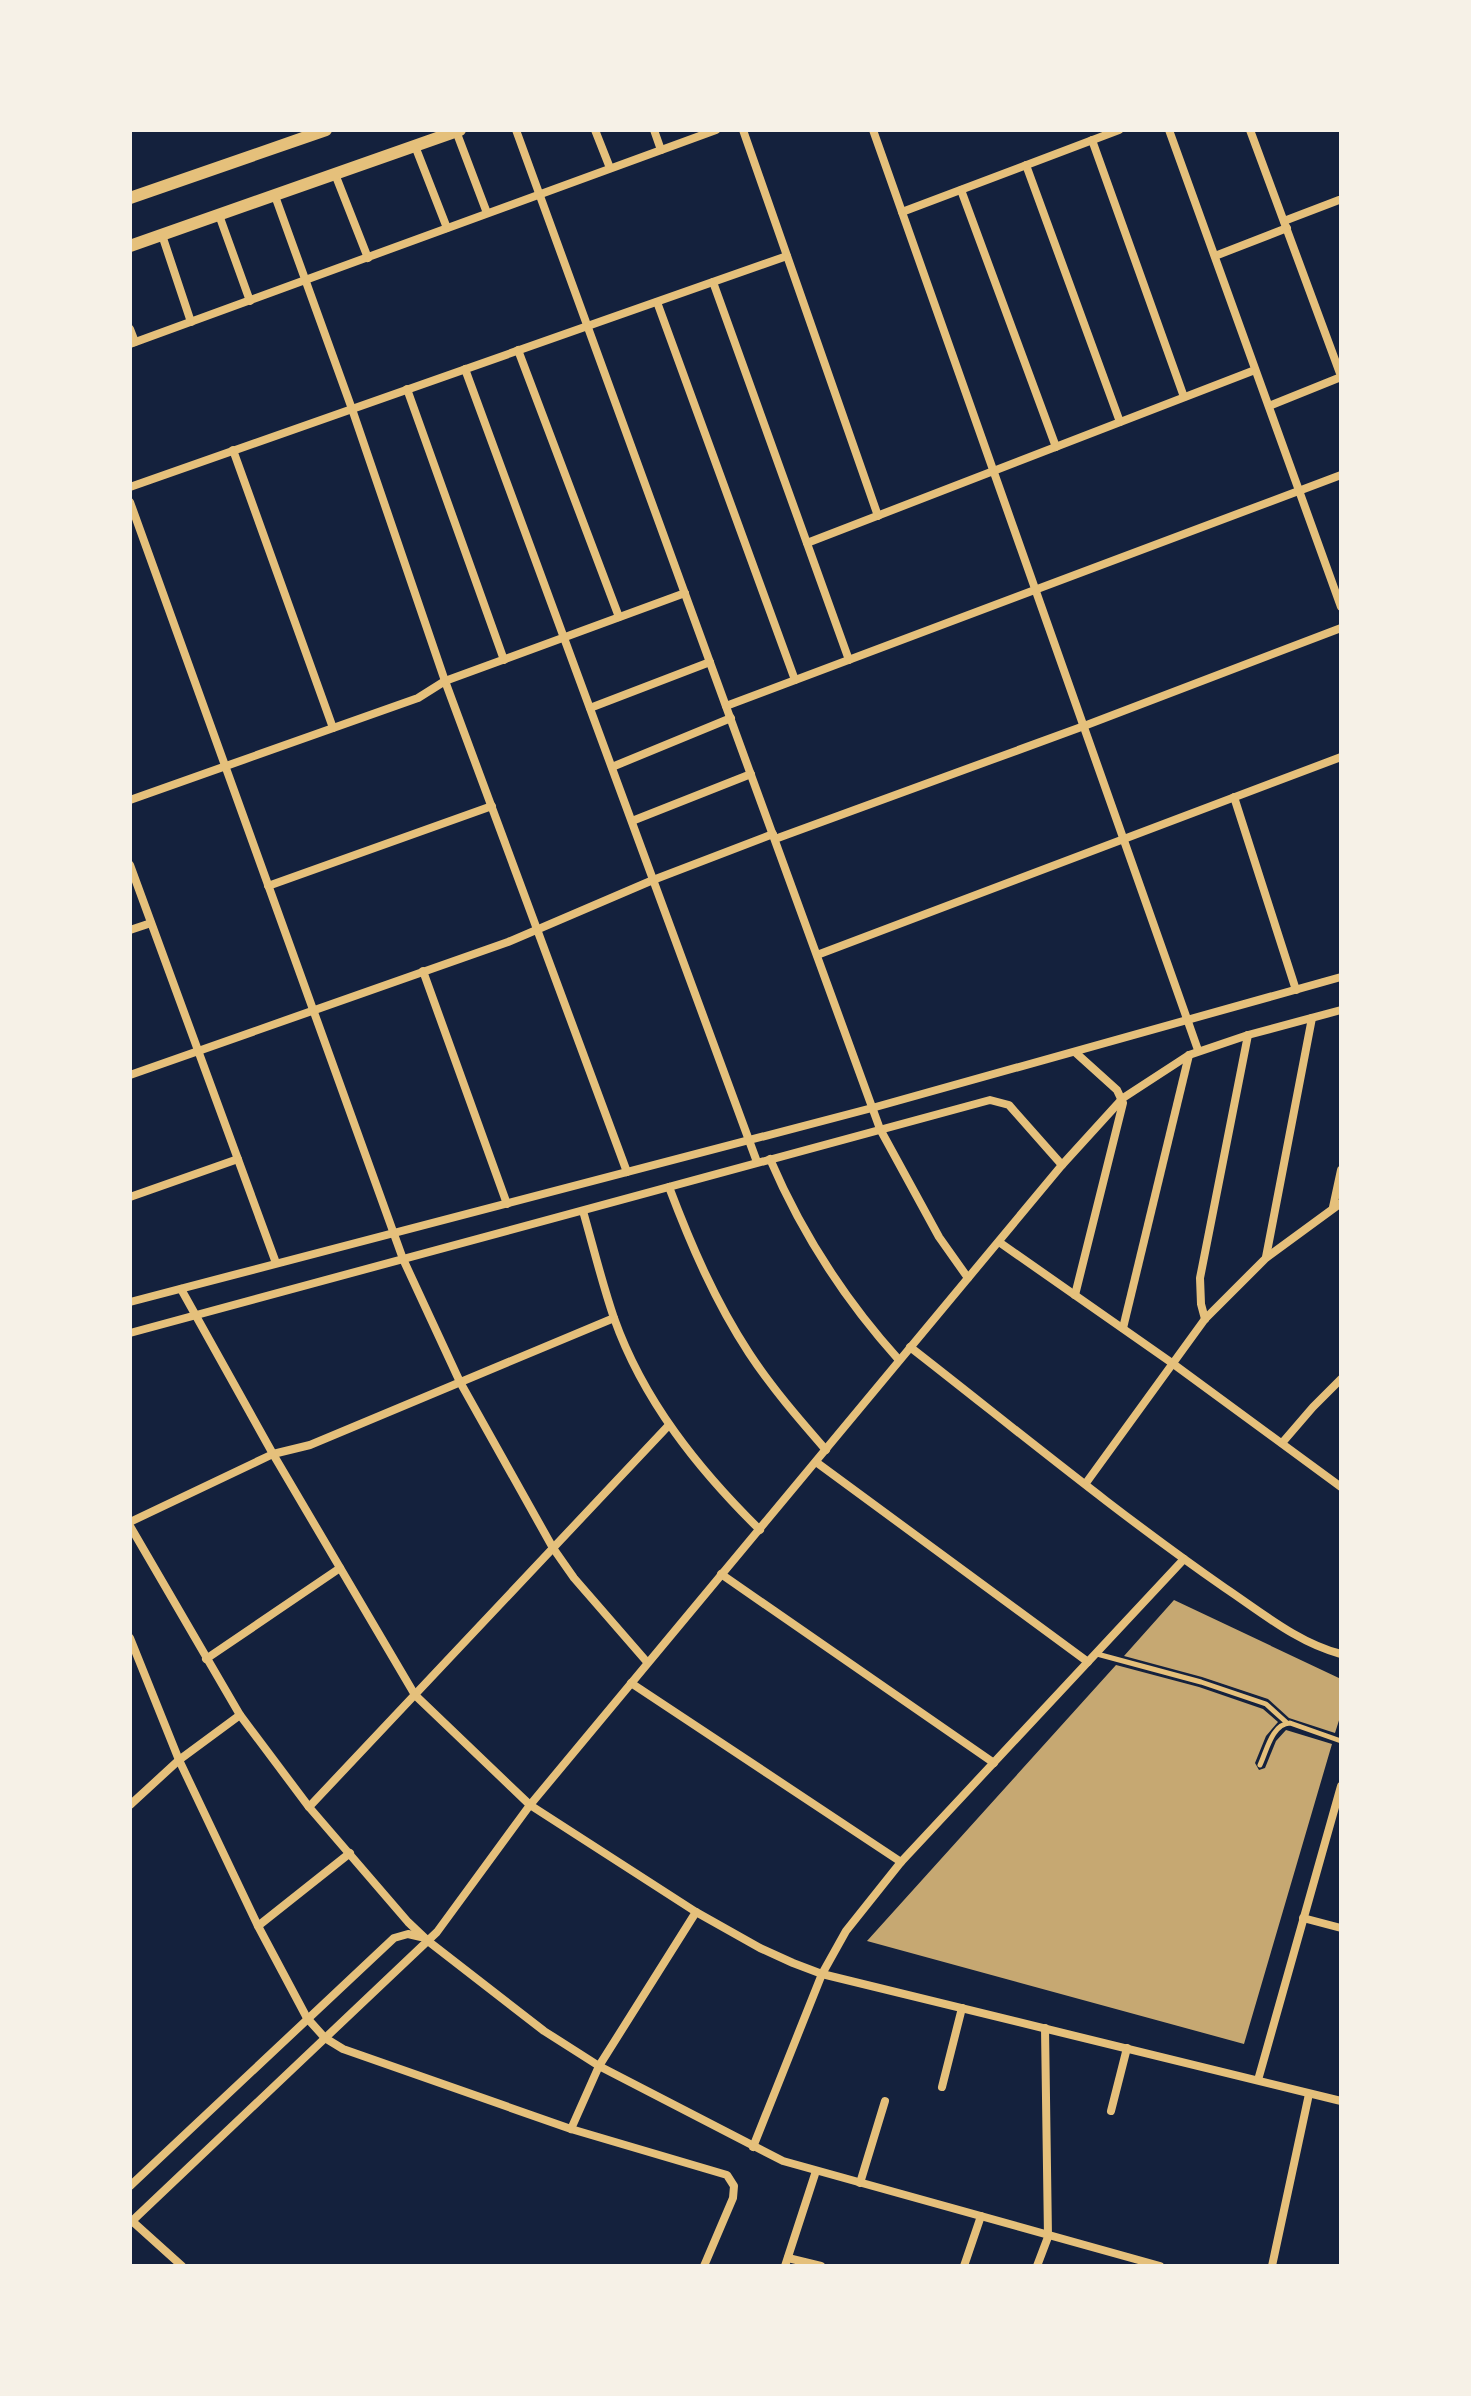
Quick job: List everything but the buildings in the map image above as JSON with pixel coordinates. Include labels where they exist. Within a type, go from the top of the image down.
[{"type":"main road","points":[[130,198],[326,130]]},
{"type":"main road","points":[[130,246],[458,131]]},
{"type":"street","points":[[516,130],[880,1129],[939,1237],[968,1278]]},
{"type":"street","points":[[595,130],[610,168]]},
{"type":"street","points":[[654,130],[661,150]]},
{"type":"street","points":[[130,329],[132,343],[714,130]]},
{"type":"street","points":[[743,130],[878,516]]},
{"type":"street","points":[[873,130],[1187,1019],[1194,1052],[1123,1328]]},
{"type":"street","points":[[902,212],[1119,130]]},
{"type":"street","points":[[1169,130],[1341,607]]},
{"type":"street","points":[[1250,130],[1341,376],[1269,406]]},
{"type":"street","points":[[458,131],[487,213]]},
{"type":"street","points":[[1092,140],[1184,397]]},
{"type":"street","points":[[415,146],[447,228]]},
{"type":"street","points":[[1026,165],[1120,422]]},
{"type":"street","points":[[335,174],[368,258]]},
{"type":"street","points":[[961,190],[1056,447]]},
{"type":"street","points":[[275,196],[445,681],[627,1172]]},
{"type":"street","points":[[1215,256],[1339,200]]},
{"type":"street","points":[[219,215],[250,301]]},
{"type":"street","points":[[162,235],[191,322]]},
{"type":"street","points":[[130,487],[787,256]]},
{"type":"street","points":[[713,282],[849,660]]},
{"type":"street","points":[[657,302],[795,680]]},
{"type":"street","points":[[518,350],[619,617]]},
{"type":"street","points":[[465,369],[757,1162]]},
{"type":"street","points":[[807,543],[1255,370]]},
{"type":"street","points":[[407,389],[504,660]]},
{"type":"street","points":[[233,450],[333,728]]},
{"type":"street","points":[[726,706],[1341,475]]},
{"type":"street","points":[[130,502],[403,1259],[460,1382],[553,1548],[574,1578],[647,1662]]},
{"type":"street","points":[[130,800],[430,693],[445,681],[685,593]]},
{"type":"street","points":[[130,1075],[508,942],[653,880],[1084,726],[1341,628]]},
{"type":"street","points":[[590,708],[710,662]]},
{"type":"street","points":[[612,767],[731,718]]},
{"type":"street","points":[[817,955],[1341,757]]},
{"type":"street","points":[[632,821],[751,774]]},
{"type":"street","points":[[1234,797],[1296,990]]},
{"type":"street","points":[[268,886],[492,806]]},
{"type":"street","points":[[130,865],[276,1263]]},
{"type":"street","points":[[130,930],[151,923]]},
{"type":"street","points":[[423,971],[507,1204]]},
{"type":"street","points":[[130,1302],[872,1108],[1341,977]]},
{"type":"street","points":[[182,2266],[131,2222],[446,1923],[530,1805],[647,1662],[1062,1165],[1123,1098],[1194,1052],[1341,1010]]},
{"type":"street","points":[[1266,1258],[1312,1018]]},
{"type":"street","points":[[1205,1319],[1200,1278],[1248,1035]]},
{"type":"street","points":[[1075,1295],[1123,1108],[1123,1098],[1117,1090],[1076,1053]]},
{"type":"street","points":[[130,1333],[981,1101],[1000,1101],[1009,1105],[1062,1165]]},
{"type":"street","points":[[130,1197],[238,1159]]},
{"type":"street","points":[[770,1159],[812,1245],[866,1323],[899,1360]]},
{"type":"street","points":[[1086,1483],[1205,1319],[1266,1258],[1337,1205],[1341,1170]]},
{"type":"street","points":[[669,1187],[691,1244],[733,1326],[785,1403],[826,1450]]},
{"type":"street","points":[[583,1211],[614,1318],[629,1354],[669,1425],[694,1460],[760,1530]]},
{"type":"street","points":[[999,1242],[1341,1487]]},
{"type":"street","points":[[181,1289],[273,1454],[415,1695],[530,1805],[696,1912],[760,1948],[822,1974],[1341,2101]]},
{"type":"street","points":[[614,1318],[296,1450],[273,1454],[130,1524],[240,1715],[309,1807],[408,1922],[544,2031],[599,2066],[783,2161],[1160,2266]]},
{"type":"street","points":[[910,1347],[1184,1559],[1281,1626],[1341,1654]]},
{"type":"street","points":[[1282,1443],[1341,1379]]},
{"type":"street","points":[[309,1807],[669,1425]]},
{"type":"street","points":[[816,1462],[1088,1662]]},
{"type":"street","points":[[753,2147],[822,1974],[846,1931],[901,1862],[1184,1559]]},
{"type":"street","points":[[206,1659],[340,1568]]},
{"type":"street","points":[[721,1574],[994,1763]]},
{"type":"street","points":[[130,1638],[179,1760],[258,1926],[307,2018],[325,2038],[343,2049],[571,2129],[727,2175],[734,2186],[733,2198],[704,2266]]},
{"type":"street","points":[[631,1683],[901,1862]]},
{"type":"street","points":[[130,1805],[179,1760],[240,1715]]},
{"type":"street","points":[[1258,2080],[1341,1786]]},
{"type":"street","points":[[258,1926],[350,1853]]},
{"type":"street","points":[[571,2129],[599,2066],[696,1912]]},
{"type":"street","points":[[1303,1918],[1341,1928]]},
{"type":"street","points":[[130,2186],[394,1938],[416,1935],[428,1941]]},
{"type":"street","points":[[942,2087],[962,2008]]},
{"type":"street","points":[[1037,2266],[1048,2237],[1045,2028]]},
{"type":"street","points":[[1111,2111],[1127,2048]]},
{"type":"street","points":[[1272,2266],[1309,2094]]},
{"type":"street","points":[[860,2183],[885,2101]]},
{"type":"street","points":[[816,2171],[787,2262],[821,2266]]},
{"type":"street","points":[[964,2266],[981,2216]]},
{"type":"lane","points":[[1096,1653],[1266,1704],[1286,1722],[1341,1741]]},
{"type":"lane","points":[[1260,1765],[1276,1730],[1286,1722]]}]
